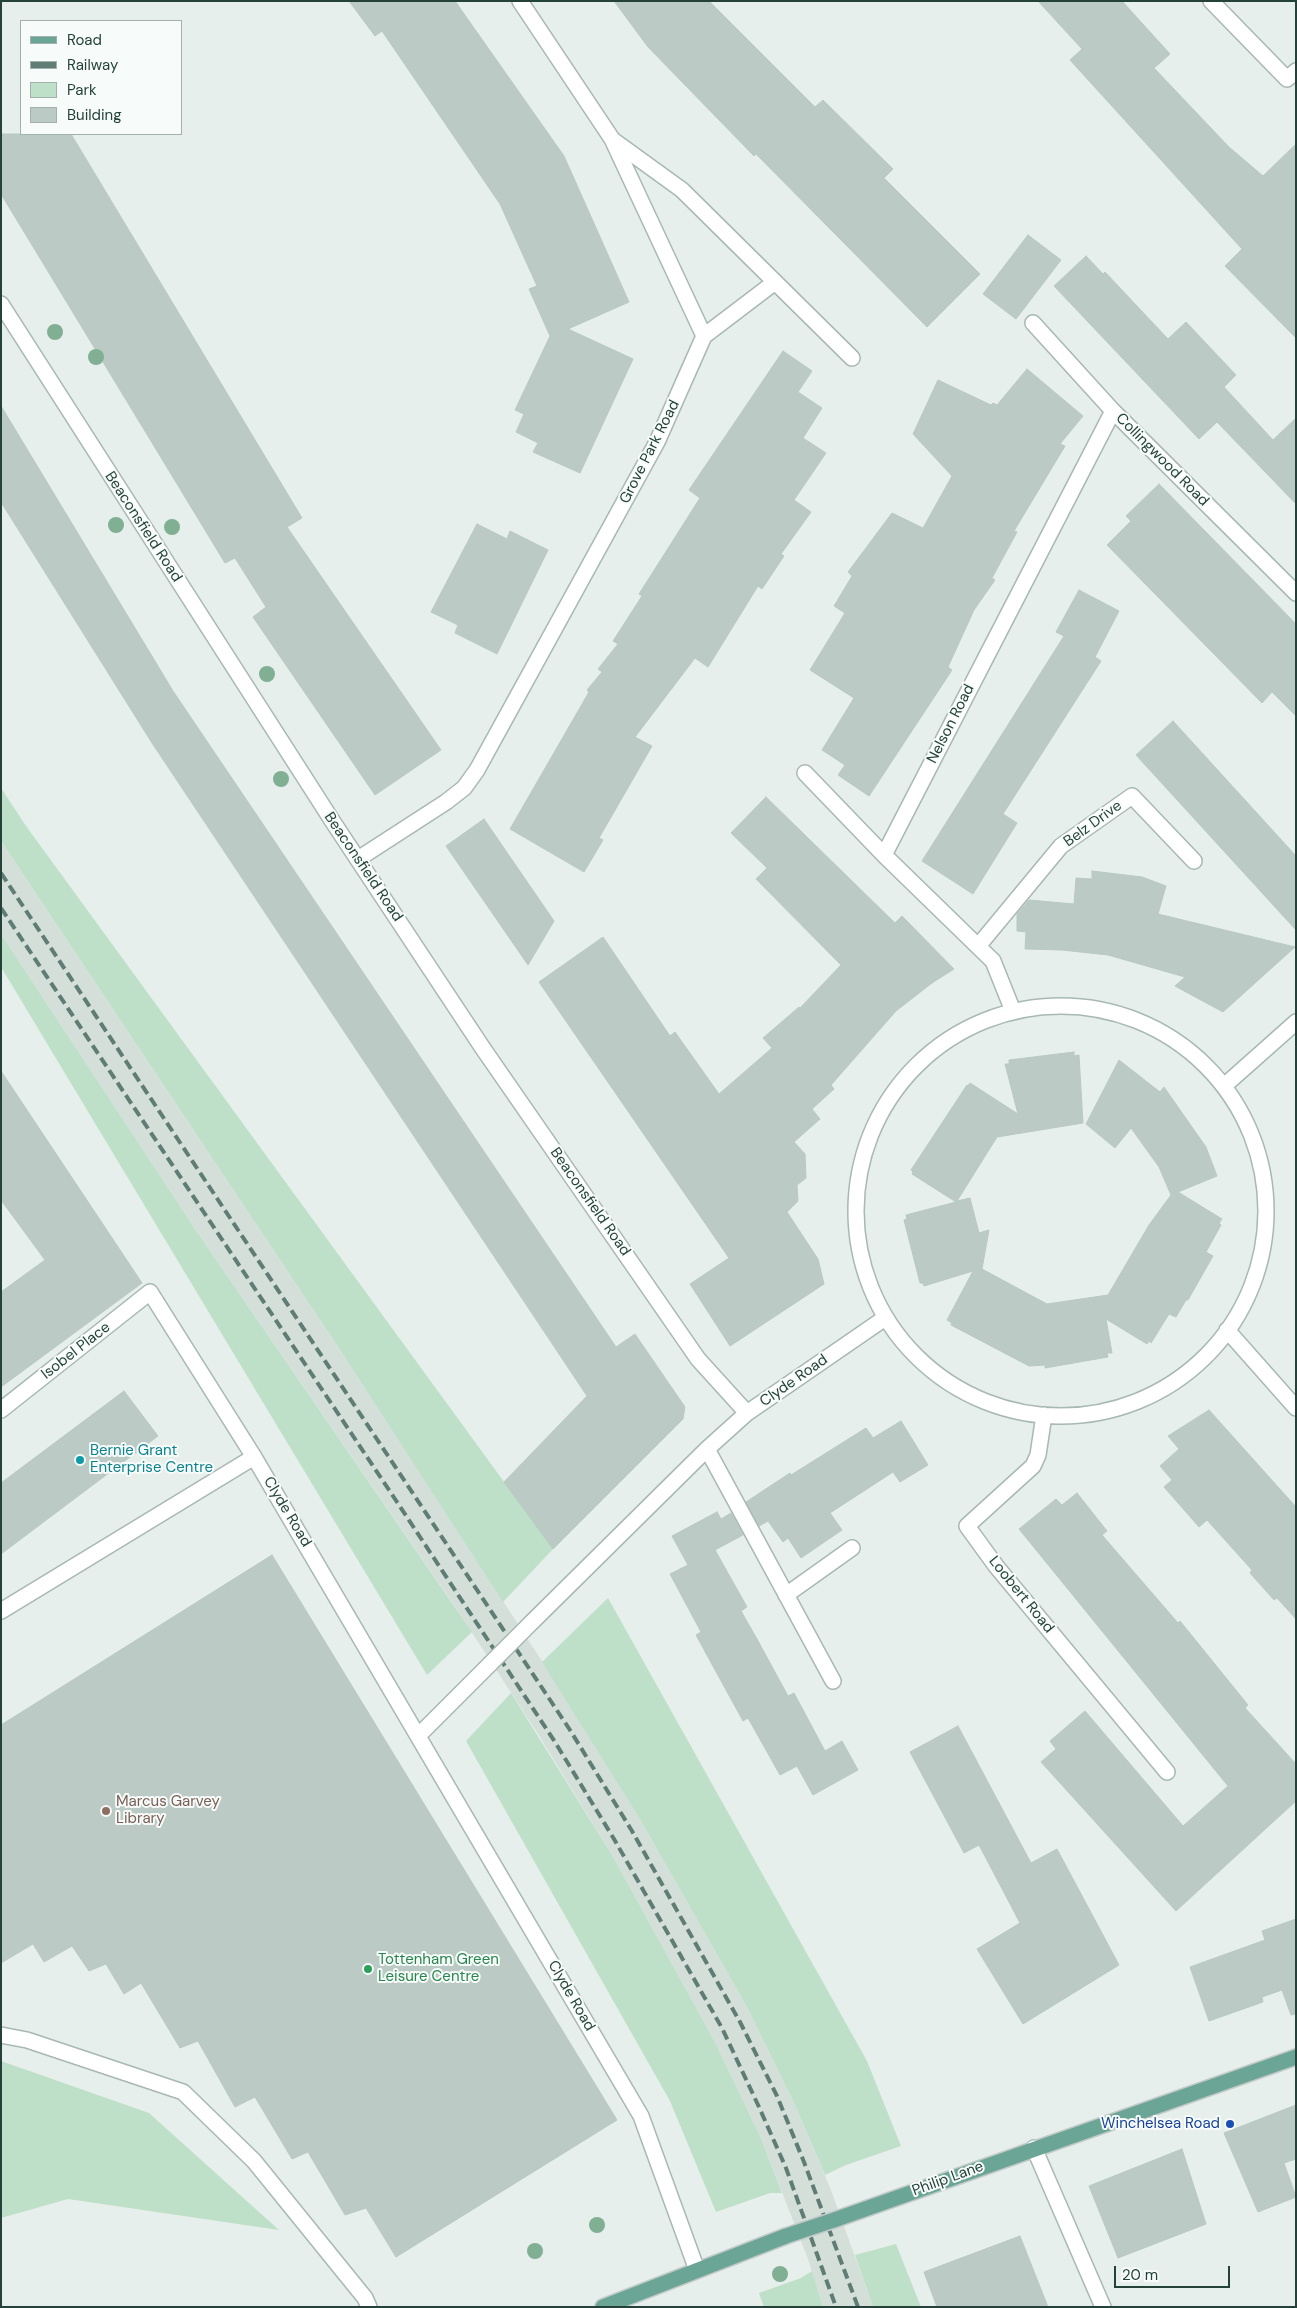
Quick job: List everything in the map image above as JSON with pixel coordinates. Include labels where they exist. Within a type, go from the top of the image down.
[{"type":"main road","name":"Philip Lane","points":[[603,2307],[786,2236],[1296,2057]]},
{"type":"street","points":[[520,1],[612,139],[704,336],[775,282]]},
{"type":"street","points":[[1211,1],[1287,79],[1296,71]]},
{"type":"street","points":[[612,139],[682,190],[852,358]]},
{"type":"street","name":"Beaconsfield Road","points":[[1,304],[358,859],[482,1047],[692,1351],[747,1413]]},
{"type":"street","name":"Collingwood Road","points":[[1033,323],[1113,411],[1296,593]]},
{"type":"street","name":"Grove Park Road","points":[[358,859],[446,802],[464,788],[477,770],[657,442],[704,336]]},
{"type":"street","name":"Nelson Road","points":[[884,855],[1113,411]]},
{"type":"street","points":[[805,773],[884,855],[979,945],[998,971],[1013,1011]]},
{"type":"street","name":"Belz Drive","points":[[979,945],[1061,846],[1132,796],[1194,861]]},
{"type":"street","points":[[1077,1006],[1126,1016],[1159,1030],[1177,1042],[1194,1054],[1224,1086],[1236,1103],[1254,1142],[1264,1184],[1266,1205],[1263,1248],[1258,1269],[1241,1308],[1227,1330],[1207,1354],[1186,1373],[1149,1396],[1129,1404],[1095,1413],[1066,1416],[1023,1412],[989,1403],[944,1380],[912,1353],[885,1318],[867,1280],[857,1238],[858,1181],[871,1133],[891,1095],[920,1062],[936,1048],[973,1026],[1013,1011],[1077,1006]]},
{"type":"street","points":[[1224,1086],[1296,1022]]},
{"type":"street","name":"Clyde Road","points":[[150,1292],[254,1457],[419,1735],[641,2116],[697,2270]]},
{"type":"street","name":"Isobel Place","points":[[1,1410],[150,1292]]},
{"type":"street","name":"Clyde Road","points":[[419,1735],[707,1449],[747,1413],[885,1318]]},
{"type":"street","points":[[1227,1330],[1296,1408]]},
{"type":"street","name":"Loobert Road","points":[[1044,1415],[1038,1455],[1032,1466],[967,1526],[996,1566],[1167,1772]]},
{"type":"street","points":[[707,1449],[833,1681]]},
{"type":"street","points":[[1,1611],[254,1457]]},
{"type":"street","points":[[786,1595],[852,1548]]},
{"type":"street","points":[[1,2035],[27,2040],[183,2092],[254,2160],[345,2276],[365,2298],[369,2307]]},
{"type":"street","points":[[1034,2148],[1103,2307]]},
{"type":"shaded area","points":[[1,841],[342,1353],[560,1689],[638,1816],[747,2007],[795,2105],[831,2190],[873,2307],[823,2307],[808,2259],[761,2138],[715,2042],[612,1855],[538,1734],[454,1605],[197,1232],[1,934]]},
{"type":"green space","points":[[1,788],[26,826],[553,1549],[503,1602],[342,1353],[1,841]]},
{"type":"green space","points":[[1,934],[197,1232],[472,1632],[427,1675],[1,967]]},
{"type":"green space","points":[[608,1598],[867,2061],[901,2146],[846,2165],[825,2175],[795,2105],[747,2007],[638,1816],[542,1662]]},
{"type":"green space","points":[[511,1693],[612,1855],[715,2042],[761,2138],[782,2193],[770,2193],[716,2212],[670,2101],[466,1741]]},
{"type":"green space","points":[[1,2061],[149,2113],[279,2230],[68,2199],[1,2218]]},
{"type":"green space","points":[[896,2244],[921,2307],[873,2307],[855,2255]]},
{"type":"green space","points":[[812,2271],[823,2307],[764,2307],[759,2293],[801,2278]]},
{"type":"building","points":[[349,1],[455,1],[564,156],[629,302],[568,329],[633,359],[580,473],[533,452],[538,443],[516,432],[524,414],[515,410],[550,336],[529,289],[537,286],[500,204],[382,31],[375,36]]},
{"type":"building","points":[[614,1],[709,1],[815,107],[823,100],[893,169],[884,178],[980,274],[927,327],[756,154],[754,156],[648,47]]},
{"type":"building","points":[[1038,1],[1122,1],[1170,54],[1154,68],[1229,147],[1263,176],[1296,144],[1296,338],[1225,266],[1242,249],[1070,60],[1082,49]]},
{"type":"building","points":[[1,134],[72,135],[302,518],[287,527],[441,750],[375,795],[253,617],[266,607],[235,558],[225,563],[1,194]]},
{"type":"building","points":[[1028,235],[1061,260],[1016,319],[983,294]]},
{"type":"building","points":[[1086,256],[1103,274],[1105,272],[1168,339],[1186,322],[1236,375],[1224,387],[1273,440],[1296,418],[1296,504],[1217,422],[1199,439],[1054,286]]},
{"type":"building","points":[[783,351],[812,371],[798,392],[822,408],[803,438],[826,453],[794,500],[811,512],[781,554],[784,556],[762,589],[758,586],[708,667],[695,658],[635,737],[652,746],[599,838],[603,840],[584,872],[510,829],[589,692],[587,690],[602,672],[598,669],[618,644],[613,641],[642,596],[639,594],[700,498],[689,490]]},
{"type":"building","points":[[1027,369],[1083,416],[1060,444],[1065,446],[1014,531],[1017,532],[992,578],[995,580],[974,610],[948,667],[952,670],[869,796],[838,775],[845,765],[822,750],[854,698],[810,670],[845,613],[834,606],[852,576],[848,572],[892,513],[923,528],[952,476],[913,434],[938,380],[991,405],[993,403],[997,405]]},
{"type":"building","points":[[1,406],[173,691],[616,1347],[635,1334],[685,1407],[683,1419],[553,1549],[504,1482],[587,1396],[152,743],[1,502]]},
{"type":"building","points":[[1159,484],[1296,624],[1296,716],[1272,692],[1262,703],[1107,545],[1131,521],[1126,516]]},
{"type":"building","points":[[477,524],[507,539],[510,531],[548,550],[497,654],[455,633],[458,625],[431,612]]},
{"type":"building","points":[[1079,590],[1119,611],[1095,657],[1101,661],[1003,814],[1017,823],[973,894],[922,861],[1064,636],[1056,632]]},
{"type":"building","points":[[1173,721],[1296,856],[1296,930],[1136,755]]},
{"type":"building","points":[[766,797],[895,923],[902,916],[954,969],[932,983],[896,1011],[831,1085],[834,1089],[812,1109],[820,1119],[794,1142],[805,1154],[806,1178],[797,1185],[798,1201],[787,1212],[818,1259],[824,1284],[730,1346],[690,1284],[729,1258],[539,982],[603,937],[670,1036],[675,1032],[719,1094],[772,1048],[763,1038],[800,1008],[841,965],[756,879],[767,868],[731,833]]},
{"type":"building","points":[[484,819],[554,921],[528,965],[446,846]]},
{"type":"building","points":[[1092,871],[1142,877],[1166,886],[1158,914],[1295,947],[1223,1012],[1175,986],[1185,977],[1108,955],[1062,950],[1025,949],[1026,932],[1017,931],[1017,914],[1029,900],[1074,904],[1076,878],[1092,879]]},
{"type":"building","points":[[1074,1052],[1074,1056],[1079,1055],[1083,1123],[997,1137],[957,1201],[970,1198],[979,1233],[989,1230],[982,1269],[1047,1304],[1108,1295],[1149,1225],[1171,1195],[1159,1167],[1131,1128],[1115,1148],[1086,1124],[1119,1060],[1160,1092],[1164,1087],[1206,1147],[1217,1176],[1178,1192],[1222,1219],[1219,1223],[1221,1225],[1206,1252],[1213,1256],[1188,1300],[1186,1300],[1176,1317],[1169,1314],[1151,1343],[1149,1341],[1147,1344],[1106,1319],[1112,1353],[1107,1353],[1108,1357],[1045,1368],[1045,1365],[1029,1366],[951,1325],[952,1323],[947,1320],[973,1271],[924,1286],[923,1283],[920,1283],[904,1220],[907,1219],[906,1215],[956,1202],[912,1174],[911,1170],[967,1085],[970,1083],[1018,1114],[1005,1064],[1009,1064],[1009,1060]]},
{"type":"building","points":[[1,1071],[142,1283],[1,1387],[1,1292],[45,1260],[1,1200]]},
{"type":"building","name":"Bernie Grant Enterprise Centre","points":[[124,1391],[158,1436],[1,1554],[1,1483]]},
{"type":"building","points":[[1209,1410],[1296,1507],[1296,1619],[1277,1598],[1274,1600],[1250,1573],[1252,1570],[1207,1520],[1199,1527],[1164,1487],[1172,1480],[1160,1466],[1179,1449],[1168,1436]]},
{"type":"building","points":[[901,1421],[928,1465],[900,1482],[893,1472],[830,1513],[842,1530],[801,1558],[788,1538],[783,1542],[768,1521],[759,1526],[746,1502],[790,1473],[791,1475],[866,1428],[873,1438]]},
{"type":"building","points":[[1077,1493],[1107,1531],[1102,1535],[1178,1623],[1180,1621],[1248,1705],[1245,1708],[1296,1764],[1296,1801],[1176,1911],[1041,1762],[1056,1749],[1050,1741],[1085,1711],[1183,1826],[1228,1786],[1019,1529],[1056,1499],[1062,1505]]},
{"type":"building","points":[[717,1512],[721,1519],[731,1513],[743,1535],[715,1550],[747,1607],[741,1611],[788,1696],[794,1693],[825,1751],[842,1741],[858,1770],[813,1795],[797,1766],[780,1775],[748,1718],[743,1721],[696,1635],[701,1632],[670,1574],[688,1565],[672,1536]]},
{"type":"building","points":[[272,1555],[617,2120],[396,2257],[366,2208],[345,2215],[308,2152],[292,2159],[255,2097],[235,2107],[198,2041],[180,2048],[141,1983],[124,1994],[106,1964],[89,1971],[72,1946],[44,1962],[33,1944],[1,1963],[1,1725]]},
{"type":"building","points":[[958,1726],[1031,1863],[1057,1849],[1119,1965],[1023,2024],[977,1949],[1020,1923],[979,1845],[964,1853],[910,1752]]},
{"type":"building","points":[[1296,1919],[1296,2014],[1291,2015],[1282,1990],[1262,1997],[1263,2002],[1209,2021],[1190,1967],[1265,1940],[1262,1931]]},
{"type":"building","points":[[1296,2105],[1296,2159],[1284,2163],[1296,2197],[1258,2212],[1224,2133]]},
{"type":"building","points":[[1182,2149],[1206,2224],[1118,2258],[1089,2186]]},
{"type":"building","points":[[1020,2236],[1048,2307],[937,2307],[924,2272]]},
{"type":"railway","points":[[1,873],[570,1730],[632,1831],[740,2022],[777,2096],[804,2162],[858,2307]]},
{"type":"railway","points":[[1,908],[555,1742],[614,1839],[722,2028],[786,2168],[836,2307]]},
{"type":"place","name":"Bernie Grant Enterprise Centre","points":[[80,1460]]},
{"type":"place","name":"Marcus Garvey Library","points":[[106,1811]]},
{"type":"place","name":"Tottenham Green Leisure Centre","points":[[368,1969]]},
{"type":"place","name":"Winchelsea Road","points":[[1230,2124]]}]
